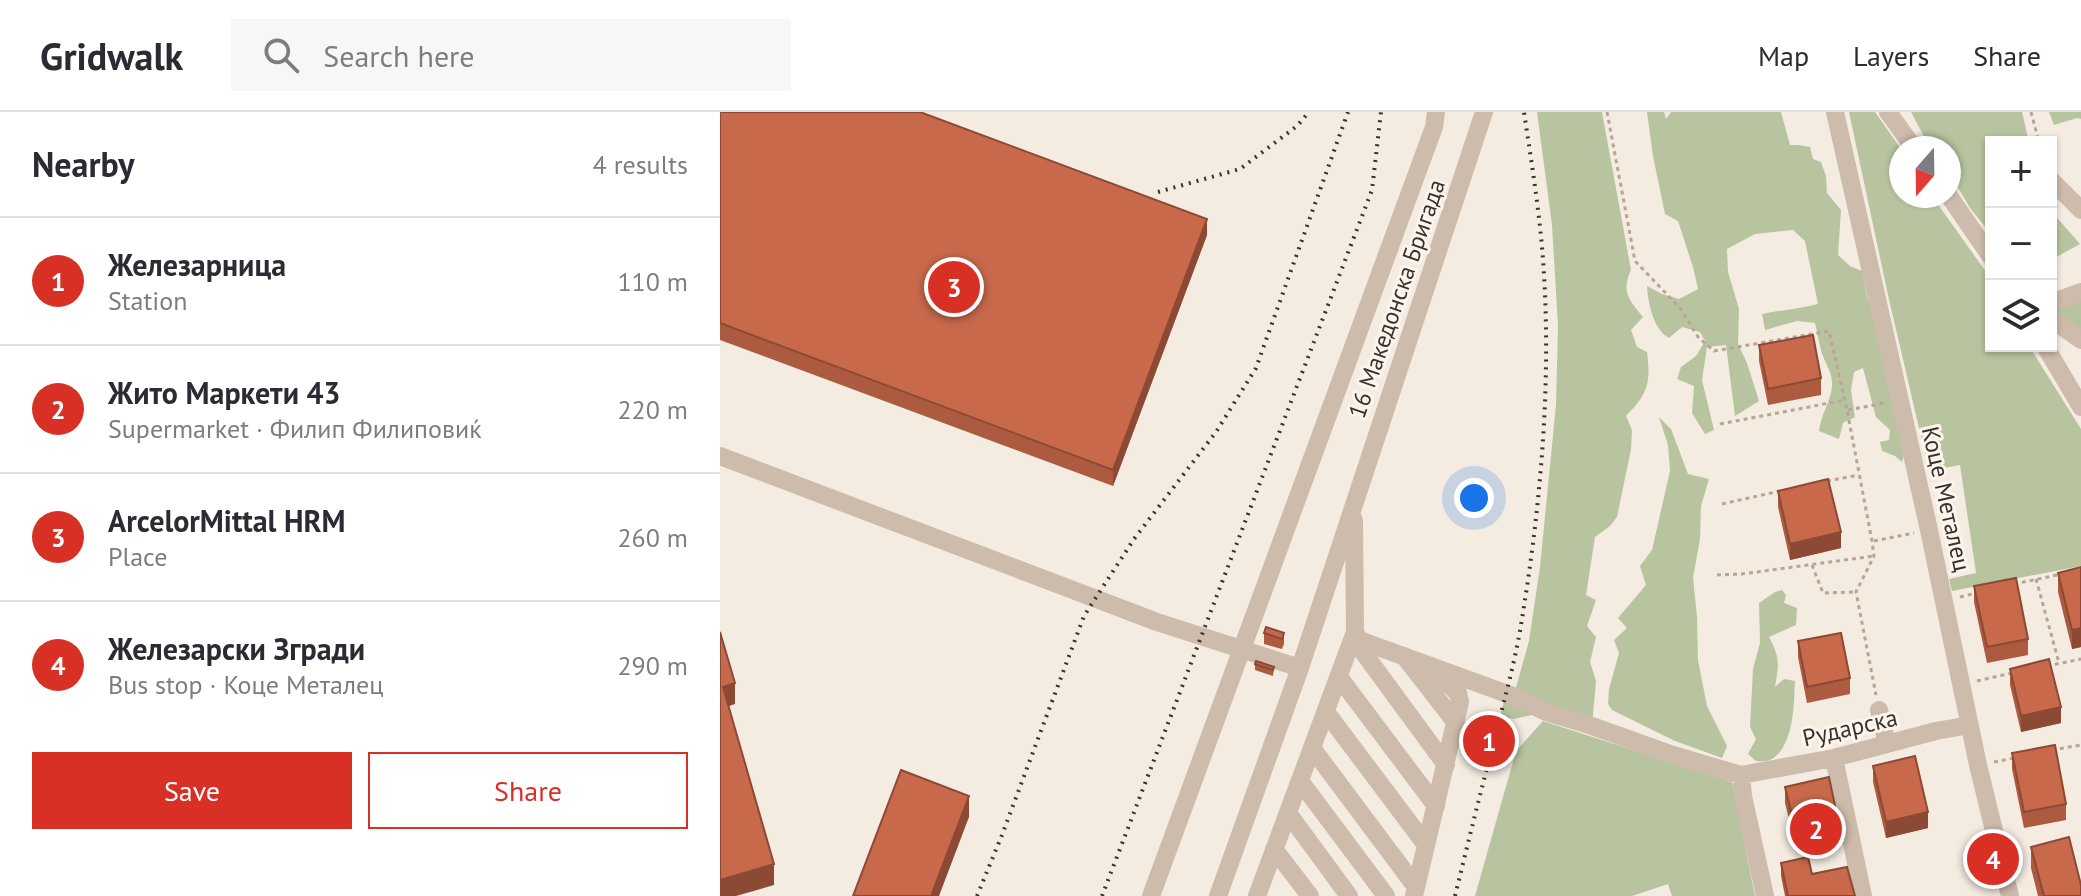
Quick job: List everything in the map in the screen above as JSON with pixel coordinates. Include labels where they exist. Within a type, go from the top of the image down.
[{"type":"street","points":[[1151,896],[1434,127],[1436,112]]},
{"type":"street","name":"16 Македонска Бригада","points":[[1218,896],[1300,668],[1484,112]]},
{"type":"street","name":"Коце Металец","points":[[1835,112],[1929,530],[1978,765],[2010,896]]},
{"type":"street","points":[[1888,112],[1905,136]]},
{"type":"street","points":[[2057,186],[2081,210]]},
{"type":"street","points":[[1957,208],[1985,248]]},
{"type":"street","points":[[2057,301],[2081,292]]},
{"type":"street","points":[[2057,323],[2081,340]]},
{"type":"street","points":[[2049,352],[2081,407]]},
{"type":"street","points":[[720,456],[1157,622],[1300,668]]},
{"type":"street","points":[[1354,502],[1357,636],[1363,652],[1446,765]]},
{"type":"street","points":[[1357,636],[1513,696],[1546,712],[1741,775],[1765,896]]},
{"type":"street","points":[[1263,892],[1274,849],[1357,636]]},
{"type":"street","points":[[1404,656],[1456,723]]},
{"type":"street","points":[[1415,891],[1460,702],[1458,693],[1426,664]]},
{"type":"street","points":[[1339,677],[1436,806]]},
{"type":"street","points":[[1879,710],[1887,744]]},
{"type":"street","points":[[1326,712],[1426,845]]},
{"type":"street","name":"Рударска","points":[[1741,775],[1834,758],[1970,725]]},
{"type":"street","points":[[1312,748],[1415,891]]},
{"type":"street","points":[[1834,758],[1863,896]]},
{"type":"street","points":[[1300,781],[1386,896]]},
{"type":"street","points":[[1288,813],[1349,896]]},
{"type":"street","points":[[1274,849],[1310,896]]},
{"type":"path","points":[[1607,112],[1635,261],[1680,308],[1698,337],[1714,351],[1829,331],[1874,556],[1856,592],[1879,710]]},
{"type":"path","points":[[2031,112],[2037,136]]},
{"type":"path","points":[[1720,424],[1845,400]]},
{"type":"path","points":[[1847,410],[1899,400]]},
{"type":"path","points":[[1828,481],[1858,475]]},
{"type":"path","points":[[1722,504],[1783,491]]},
{"type":"path","points":[[1872,541],[1929,530]]},
{"type":"path","points":[[1717,575],[1874,556]]},
{"type":"path","points":[[1812,565],[1823,593],[1856,592]]},
{"type":"path","points":[[2006,586],[2066,573]]},
{"type":"path","points":[[2036,579],[2059,663]]},
{"type":"path","points":[[1944,601],[1975,594]]},
{"type":"path","points":[[2045,666],[2081,659]]},
{"type":"path","points":[[1961,684],[2017,672]]},
{"type":"path","points":[[2052,751],[2081,745]]},
{"type":"path","points":[[1978,765],[2022,756]]},
{"type":"green space","points":[[1537,112],[1602,112],[1631,270],[1627,290],[1630,300],[1643,317],[1631,330],[1637,347],[1647,352],[1648,363],[1646,387],[1626,416],[1632,430],[1631,449],[1617,517],[1595,537],[1586,595],[1596,600],[1587,626],[1596,637],[1590,662],[1596,681],[1592,726],[1546,712],[1513,719],[1500,716],[1504,701],[1512,702],[1529,641],[1540,567],[1556,405],[1558,326],[1552,225]]},
{"type":"green space","points":[[1647,112],[1664,112],[1666,119],[1671,112],[1781,112],[1790,145],[1810,147],[1813,159],[1821,162],[1827,193],[1841,210],[1838,255],[1850,266],[1862,271],[1905,449],[1902,462],[1882,451],[1880,442],[1889,440],[1890,430],[1876,417],[1863,368],[1854,372],[1851,390],[1855,417],[1843,423],[1839,439],[1819,431],[1832,382],[1815,323],[1797,321],[1765,330],[1762,314],[1818,304],[1805,241],[1793,230],[1755,234],[1727,249],[1728,272],[1739,309],[1738,344],[1759,401],[1735,416],[1726,345],[1707,347],[1702,380],[1714,430],[1705,434],[1692,413],[1694,386],[1677,379],[1681,367],[1696,356],[1705,341],[1700,332],[1682,327],[1669,338],[1655,322],[1649,300],[1647,286],[1679,299],[1698,289],[1678,221],[1665,214]]},
{"type":"green space","points":[[1849,112],[1875,112],[1892,136],[1889,136],[1889,208],[1941,208],[1985,271],[1985,352],[2033,352],[2081,429],[2081,566],[1952,591],[1949,579],[1976,573],[1960,465],[1929,471]]},
{"type":"green space","points":[[1911,112],[2022,112],[2028,136],[1985,136],[1985,227],[1961,193],[1961,136],[1924,136]]},
{"type":"green space","points":[[2049,112],[2081,112],[2081,119],[2054,125]]},
{"type":"green space","points":[[2057,218],[2080,244],[2057,257]]},
{"type":"green space","points":[[2081,300],[2081,332],[2057,315],[2057,309]]},
{"type":"green space","points":[[1659,417],[1671,429],[1688,474],[1709,479],[1701,506],[1700,539],[1693,578],[1698,660],[1707,706],[1727,746],[1722,758],[1675,741],[1612,710],[1608,704],[1619,653],[1614,640],[1627,628],[1618,618],[1646,585],[1640,566],[1652,550],[1670,471],[1668,445]]},
{"type":"green space","points":[[1782,590],[1786,595],[1784,603],[1797,608],[1796,625],[1769,637],[1778,661],[1775,687],[1784,679],[1795,681],[1793,713],[1788,736],[1778,754],[1768,761],[1756,761],[1748,754],[1756,739],[1750,727],[1753,669],[1760,643],[1759,603]]},
{"type":"green space","points":[[1543,721],[1732,782],[1755,896],[1672,896],[1668,884],[1632,896],[1475,896],[1516,751]]},
{"type":"building","points":[[720,112],[920,112],[1207,219],[1113,470],[720,323]]},
{"type":"building","points":[[1813,335],[1821,378],[1768,389],[1759,345]]},
{"type":"building","points":[[1828,479],[1841,532],[1790,544],[1778,491]]},
{"type":"building","points":[[2081,567],[2081,628],[2072,630],[2058,573]]},
{"type":"building","points":[[2016,578],[2028,639],[1987,647],[1974,586]]},
{"type":"building","points":[[1266,627],[1284,633],[1282,639],[1264,633]]},
{"type":"building","points":[[720,632],[735,683],[723,687],[774,864],[720,880]]},
{"type":"building","points":[[1841,633],[1850,678],[1807,687],[1798,641]]},
{"type":"building","points":[[2049,659],[2061,707],[2021,716],[2010,669]]},
{"type":"building","points":[[1256,661],[1274,667],[1273,670],[1255,664]]},
{"type":"building","points":[[2055,745],[2066,804],[2024,812],[2012,753]]},
{"type":"building","points":[[1915,756],[1928,812],[1886,822],[1873,766]]},
{"type":"building","points":[[901,770],[969,796],[931,896],[853,896]]},
{"type":"building","points":[[1829,777],[1839,825],[1797,835],[1785,787]]},
{"type":"building","points":[[2069,837],[2081,896],[2044,896],[2031,847]]},
{"type":"building","points":[[1808,857],[1812,874],[1847,867],[1855,896],[1788,896],[1781,863]]},
{"type":"railway","points":[[1158,192],[1240,169],[1297,126],[1309,112]]},
{"type":"railway","points":[[977,896],[1084,616],[1134,539],[1216,432],[1256,368],[1348,112]]},
{"type":"railway","points":[[1102,896],[1372,190],[1381,112]]},
{"type":"railway","points":[[1455,896],[1515,656],[1528,582],[1542,450],[1546,362],[1544,275],[1524,112]]},
{"type":"place","name":"ArcelorMittal HRM","points":[[954,287]]},
{"type":"place","name":"Железарница","points":[[1489,741]]},
{"type":"place","name":"Жито Маркети 43","points":[[1816,829]]},
{"type":"place","name":"Железарски Згради","points":[[1993,859]]}]
